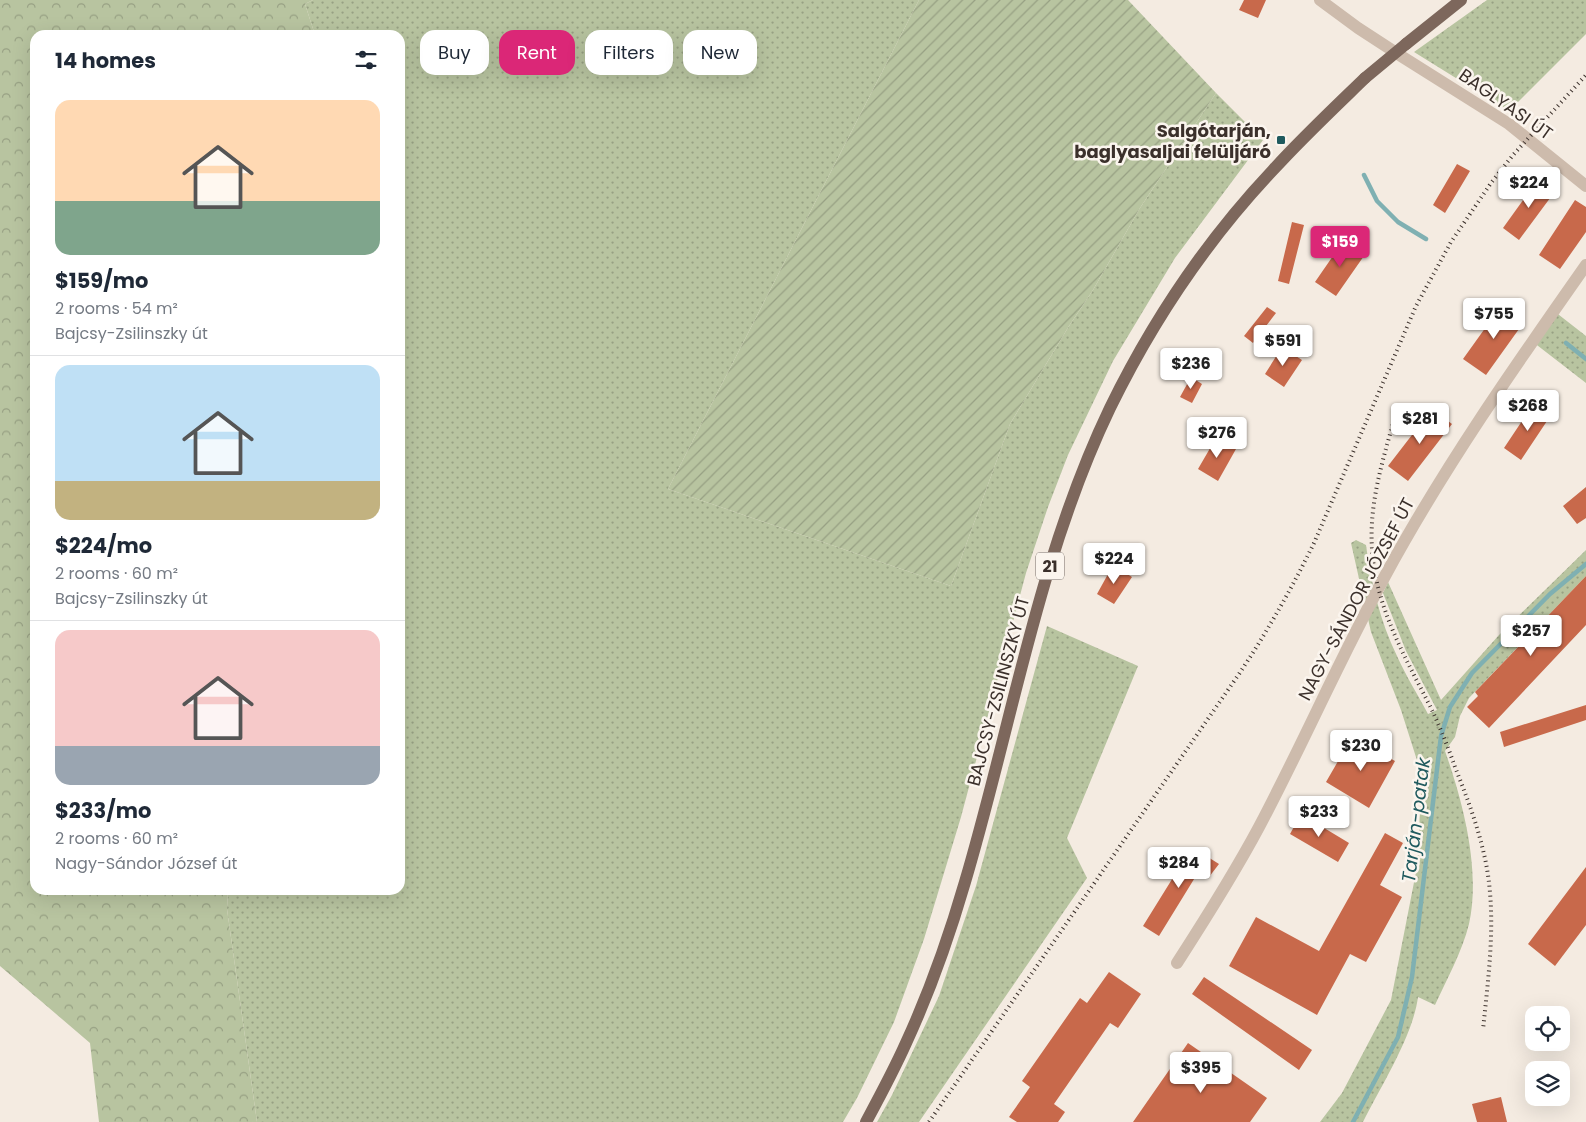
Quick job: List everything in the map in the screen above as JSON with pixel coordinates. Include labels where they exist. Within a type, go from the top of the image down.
[{"type":"main road","name":"BAJCSY-ZSILINSZKY ÚT","points":[[866,1122],[906,1044],[938,966],[965,884],[1053,557],[1079,482],[1110,408],[1176,294],[1218,234],[1272,170],[1365,78],[1460,0]]},
{"type":"street","name":"BAGLYASI ÚT","points":[[1320,0],[1358,28],[1509,124],[1586,186]]},
{"type":"street","name":"NAGY-SÁNDOR JÓZSEF ÚT","points":[[1178,963],[1216,904],[1257,832],[1378,588],[1407,534],[1475,426],[1586,265]]},
{"type":"green space","points":[[0,0],[313,0],[305,4],[313,30],[30,30],[30,895],[228,895],[227,909],[257,1122],[99,1122],[90,1043],[0,966]]},
{"type":"green space","points":[[313,0],[919,0],[668,489],[951,586],[1010,424],[1093,290],[1140,208],[1216,93],[1263,140],[1175,258],[1113,361],[1068,455],[1026,573],[961,817],[924,939],[894,1022],[857,1098],[843,1122],[257,1122],[227,909],[228,895],[405,895],[405,30],[313,30],[305,4]]},
{"type":"green space","points":[[919,0],[1128,0],[1216,93],[1140,208],[1093,290],[1010,424],[951,586],[668,489]]},
{"type":"green space","points":[[1487,0],[1586,0],[1586,34],[1509,111],[1414,52]]},
{"type":"green space","points":[[1554,311],[1586,336],[1586,383],[1533,342]]},
{"type":"green space","points":[[1356,540],[1366,545],[1381,616],[1391,643],[1428,714],[1437,710],[1406,651],[1383,593],[1388,582],[1441,700],[1499,635],[1586,550],[1586,576],[1469,698],[1460,716],[1455,737],[1445,751],[1464,814],[1473,881],[1469,924],[1454,965],[1435,1005],[1418,997],[1410,1028],[1403,1044],[1363,1122],[1320,1122],[1342,1093],[1391,1000],[1417,867],[1422,776],[1401,710],[1371,632],[1351,543]]},
{"type":"green space","points":[[1047,626],[1138,666],[1067,838],[1087,878],[919,1122],[877,1122],[892,1095],[939,996],[976,886]]},
{"type":"building","points":[[1244,0],[1266,0],[1258,18],[1239,10]]},
{"type":"building","points":[[1457,164],[1470,171],[1445,213],[1433,205]]},
{"type":"building","points":[[1539,178],[1556,190],[1519,240],[1503,228]]},
{"type":"building","points":[[1575,200],[1586,207],[1586,232],[1560,269],[1539,255]]},
{"type":"building","points":[[1292,222],[1304,225],[1289,284],[1278,281]]},
{"type":"building","points":[[1344,240],[1366,253],[1336,296],[1315,282]]},
{"type":"building","points":[[1501,306],[1524,322],[1486,375],[1463,359]]},
{"type":"building","points":[[1267,307],[1276,313],[1253,343],[1244,336]]},
{"type":"building","points":[[1282,347],[1302,360],[1284,387],[1265,374]]},
{"type":"building","points":[[1191,377],[1202,384],[1192,403],[1180,397]]},
{"type":"building","points":[[1534,403],[1551,415],[1521,460],[1504,448]]},
{"type":"building","points":[[1432,409],[1452,424],[1408,481],[1388,466]]},
{"type":"building","points":[[1216,438],[1236,449],[1218,481],[1198,469]]},
{"type":"building","points":[[1586,487],[1586,518],[1577,524],[1563,506]]},
{"type":"building","points":[[1113,565],[1132,577],[1114,604],[1097,594]]},
{"type":"building","points":[[1586,576],[1586,625],[1489,728],[1467,707],[1478,696],[1475,692]]},
{"type":"building","points":[[1586,705],[1586,720],[1504,747],[1500,732]]},
{"type":"building","points":[[1352,737],[1395,761],[1369,808],[1326,782]]},
{"type":"building","points":[[1301,814],[1349,843],[1338,862],[1290,834]]},
{"type":"building","points":[[1385,833],[1403,843],[1380,885],[1402,897],[1366,962],[1350,954],[1317,1015],[1229,966],[1256,917],[1319,951]]},
{"type":"building","points":[[1192,847],[1219,864],[1209,877],[1199,871],[1159,936],[1143,926]]},
{"type":"building","points":[[1586,867],[1586,925],[1555,966],[1528,944]]},
{"type":"building","points":[[1109,972],[1141,994],[1118,1028],[1110,1023],[1054,1104],[1065,1112],[1058,1122],[1017,1122],[1009,1117],[1030,1087],[1022,1081],[1080,998],[1087,1003]]},
{"type":"building","points":[[1204,977],[1312,1050],[1299,1070],[1192,994]]},
{"type":"building","points":[[1188,1043],[1267,1098],[1250,1122],[1133,1122]]},
{"type":"building","points":[[1501,1097],[1507,1122],[1477,1122],[1472,1104]]},
{"type":"waterway","points":[[1364,175],[1377,201],[1398,222],[1426,239]]},
{"type":"waterway","points":[[1566,343],[1586,359]]},
{"type":"waterway","name":"Tarján-patak","points":[[1353,1122],[1398,1037],[1412,977],[1441,736],[1450,707],[1472,673],[1550,594],[1586,564]]},
{"type":"railway","points":[[929,1122],[1239,674],[1269,626],[1314,543],[1416,306],[1451,242],[1491,183],[1513,155],[1586,75]]},
{"type":"railway","points":[[1394,420],[1374,500],[1372,549],[1375,571],[1379,592],[1393,632],[1444,737],[1483,850],[1488,872],[1491,917],[1490,962],[1483,1030]]},
{"type":"place","name":"Salgótarján, baglyasaljai felüljáró","points":[[1281,140]]}]
